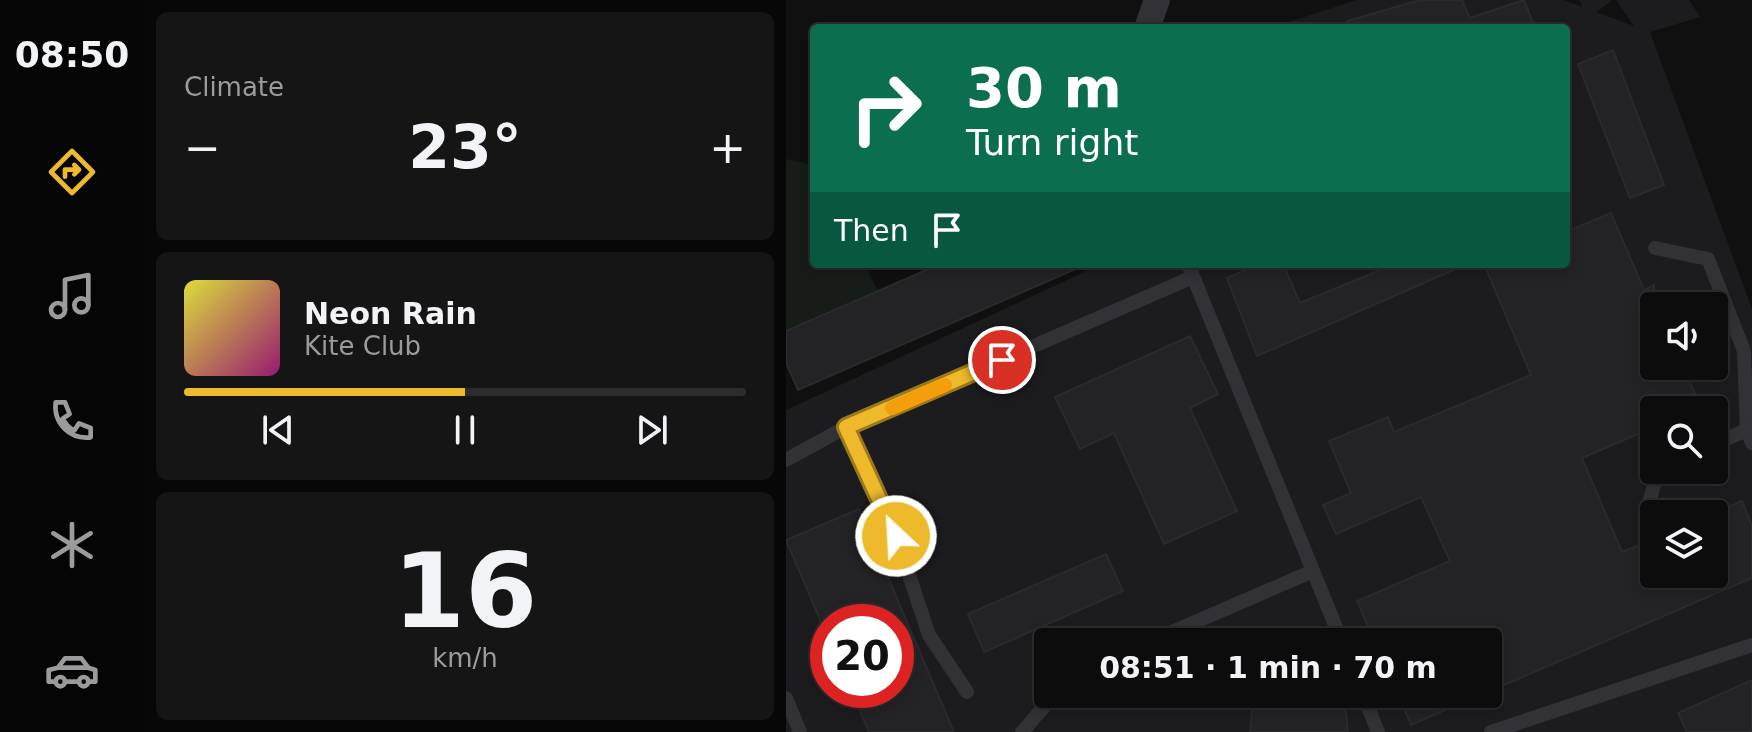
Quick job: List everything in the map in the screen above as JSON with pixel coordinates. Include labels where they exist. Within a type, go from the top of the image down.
[{"type":"street","points":[[1148,24],[1157,0]]},
{"type":"lane","points":[[1655,248],[1708,259],[1744,351],[1750,437],[1728,441]]},
{"type":"lane","points":[[786,460],[846,427],[1191,271],[1336,628]]},
{"type":"lane","points":[[846,427],[896,536],[929,635],[967,692]]},
{"type":"lane","points":[[1181,628],[1313,571]]},
{"type":"lane","points":[[1491,732],[1510,729],[1752,645]]},
{"type":"lane","points":[[786,698],[800,732]]},
{"type":"lane","points":[[1022,732],[1043,708]]},
{"type":"lane","points":[[1369,708],[1378,732]]},
{"type":"shaded area","points":[[1357,0],[1563,0],[1583,7],[1579,0],[1613,0],[1596,12],[1634,26],[1616,0],[1689,0],[1700,17],[1650,32],[1752,309],[1752,732],[786,732],[786,410],[1093,268],[1570,268],[1570,24],[1282,24]]},
{"type":"shaded area","points":[[786,159],[810,164],[810,268],[866,268],[878,291],[786,331]]},
{"type":"building","points":[[1420,0],[1462,0],[1470,18],[1524,0],[1533,24],[1347,24],[1347,21]]},
{"type":"building","points":[[1613,50],[1664,185],[1630,198],[1578,64]]},
{"type":"building","points":[[1611,213],[1644,290],[1654,285],[1654,292],[1640,292],[1640,380],[1689,380],[1696,396],[1640,396],[1640,433],[1582,458],[1622,552],[1640,545],[1640,588],[1728,588],[1728,507],[1742,501],[1752,526],[1752,578],[1502,686],[1502,628],[1369,628],[1357,601],[1450,561],[1421,497],[1336,534],[1323,505],[1351,493],[1329,441],[1388,417],[1394,432],[1531,375],[1486,268],[1570,268],[1570,230]]},
{"type":"building","points":[[931,268],[1078,268],[798,390],[786,363],[786,331]]},
{"type":"building","points":[[1250,268],[1285,268],[1300,303],[1385,268],[1458,268],[1257,356],[1227,278]]},
{"type":"building","points":[[1190,336],[1218,394],[1190,408],[1237,511],[1164,544],[1114,433],[1080,449],[1055,397]]},
{"type":"building","points":[[859,509],[899,604],[813,604],[786,540]]},
{"type":"building","points":[[1106,554],[1123,591],[984,652],[968,614]]},
{"type":"building","points":[[914,638],[954,732],[869,732],[859,708],[914,708]]},
{"type":"building","points":[[1752,680],[1752,732],[1687,732],[1678,713]]},
{"type":"building","points":[[1253,708],[1344,708],[1348,732],[1250,732]]},
{"type":"building","points":[[1404,708],[1450,708],[1411,725]]},
{"type":"slow traffic","points":[[892,408],[945,385]]},
{"type":"route","points":[[896,536],[846,427],[1002,360]]}]
